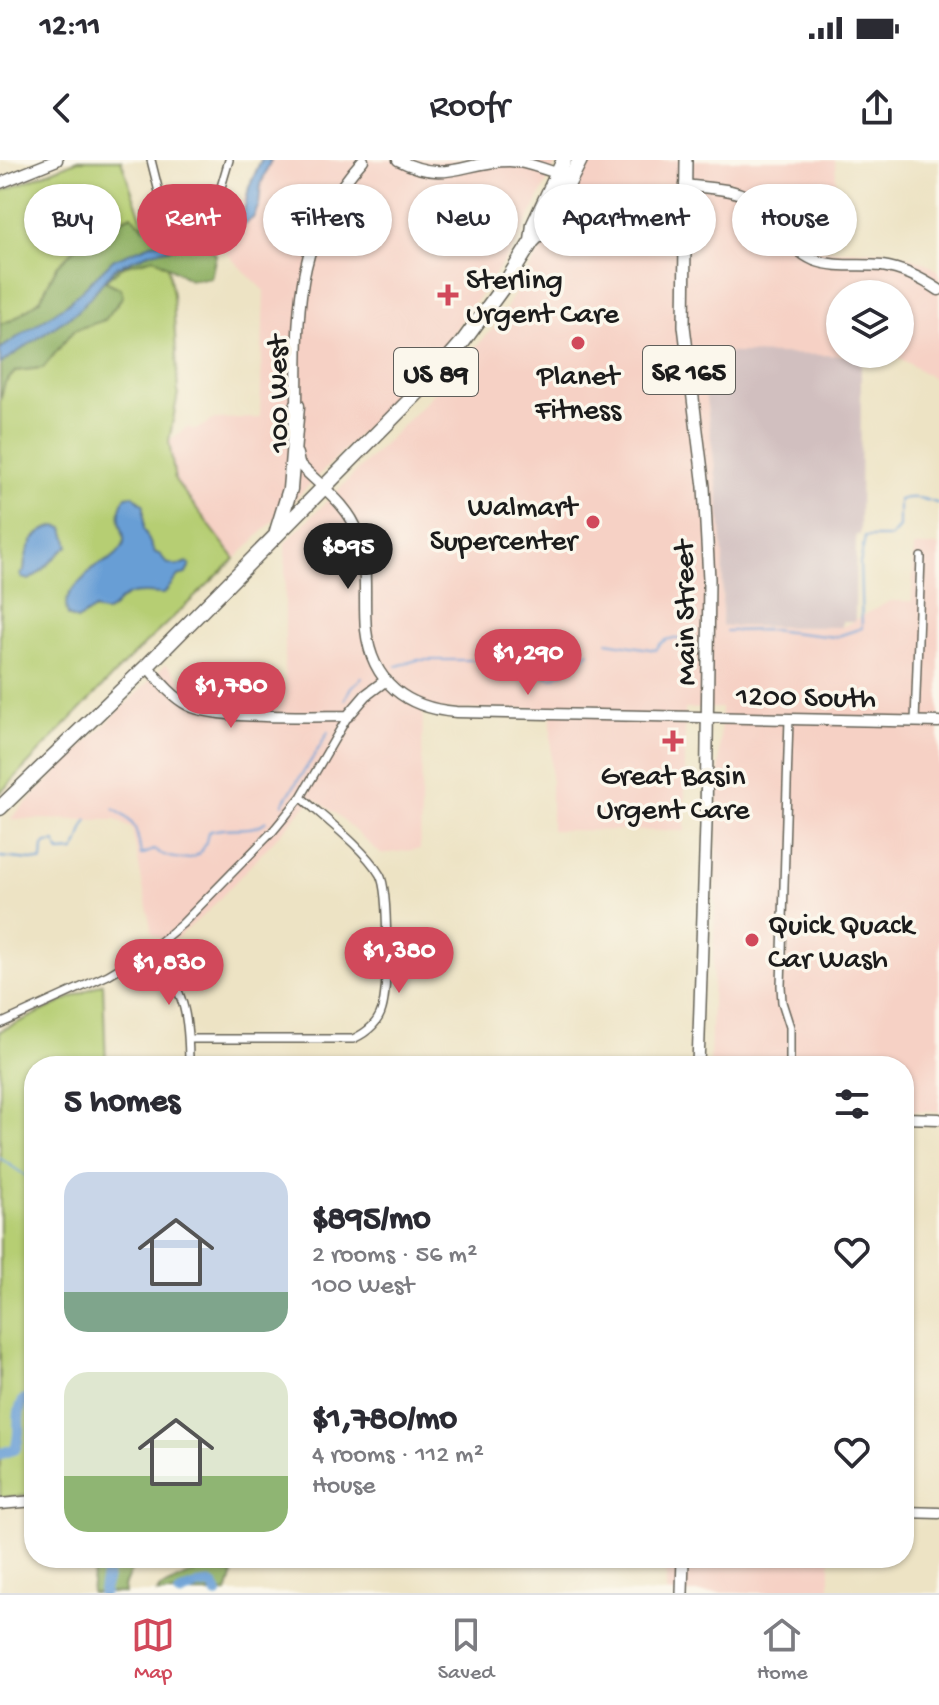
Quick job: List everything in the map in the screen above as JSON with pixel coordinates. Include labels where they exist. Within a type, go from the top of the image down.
[{"type":"highway","name":"US 89","points":[[0,808],[147,666],[391,421],[462,343],[532,241],[546,227],[580,160]]},
{"type":"highway","name":"US 89","points":[[532,241],[534,224],[561,167]]},
{"type":"highway","points":[[274,537],[290,489],[297,406]]},
{"type":"main road","name":"Main Street","points":[[685,184],[686,160]]},
{"type":"main road","name":"Main Street","points":[[684,256],[684,326],[704,487],[709,579],[698,1056]]},
{"type":"main road","points":[[682,1593],[683,1568]]},
{"type":"street","points":[[0,183],[57,160]]},
{"type":"street","points":[[151,160],[157,184]]},
{"type":"street","points":[[220,184],[229,160]]},
{"type":"street","name":"100 West","points":[[363,160],[329,208],[305,262],[300,293],[297,454],[299,464],[351,515],[358,532],[365,571],[368,643],[374,662],[386,680],[413,703],[434,710],[456,712]]},
{"type":"street","points":[[398,160],[426,170],[445,172],[508,161],[561,167]]},
{"type":"street","points":[[716,190],[744,195],[757,203],[792,244],[813,260],[826,264],[895,269],[922,278],[939,290]]},
{"type":"street","points":[[915,722],[921,557]]},
{"type":"street","points":[[147,666],[174,695],[207,712],[348,716]]},
{"type":"street","points":[[0,1024],[108,975],[153,948],[182,924],[273,831],[301,797],[348,716],[366,695],[386,680]]},
{"type":"street","name":"1200 South","points":[[456,712],[939,722]]},
{"type":"street","points":[[789,719],[781,986],[782,1002],[790,1027],[790,1056]]},
{"type":"street","points":[[189,1039],[353,1039],[366,1033],[382,1009],[386,903],[382,879],[372,863],[301,797]]},
{"type":"street","points":[[153,948],[181,994],[189,1056]]},
{"type":"street","points":[[914,1118],[939,1119]]},
{"type":"street","points":[[0,1504],[24,1502]]},
{"type":"street","points":[[914,1512],[939,1513]]},
{"type":"shaded area","points":[[261,160],[558,160],[546,184],[534,184],[534,208],[518,240],[518,184],[408,184],[408,256],[508,256],[434,360],[235,559],[175,480],[169,441],[187,427],[195,430],[215,419],[260,418],[264,291],[229,256],[247,256],[247,192]]},
{"type":"shaded area","points":[[588,160],[835,160],[836,184],[732,184],[732,256],[857,256],[857,250],[890,251],[924,262],[939,271],[939,382],[914,367],[914,280],[826,280],[826,355],[700,353],[723,554],[722,626],[842,627],[890,601],[912,601],[914,546],[939,546],[939,1112],[914,1111],[914,1056],[710,1056],[721,708],[685,709],[685,831],[551,830],[551,709],[423,710],[420,849],[381,854],[335,813],[313,798],[208,911],[170,944],[152,933],[132,829],[116,820],[10,819],[166,664],[182,681],[201,694],[220,698],[285,700],[285,543],[419,409],[497,324],[537,256],[716,256],[716,184],[576,184]]},
{"type":"shaded area","points":[[700,352],[826,355],[826,368],[861,368],[860,535],[856,535],[855,621],[842,621],[842,627],[722,626],[723,554]]},
{"type":"shaded area","points":[[666,1568],[830,1568],[830,1593],[666,1593]]},
{"type":"green space","points":[[78,160],[121,160],[137,206],[137,256],[166,256],[173,295],[178,393],[169,441],[175,480],[235,559],[129,659],[0,793],[0,192]]},
{"type":"green space","points":[[131,215],[137,221],[137,256],[216,256],[211,278],[190,280],[154,258],[123,266],[105,281],[120,288],[123,296],[105,320],[74,330],[43,368],[16,371],[5,383],[0,400],[0,324],[12,320],[40,300],[57,266],[67,256],[121,256],[121,220]]},
{"type":"green space","points":[[103,983],[106,1056],[24,1056],[24,1495],[0,1498],[0,1031]]},
{"type":"green space","points":[[96,1568],[132,1568],[124,1586],[125,1593],[91,1593]]},
{"type":"green space","points":[[203,1568],[233,1574],[227,1593],[157,1593],[159,1589]]},
{"type":"water","points":[[261,160],[271,160],[261,184],[259,205],[253,218],[247,222],[247,197]]},
{"type":"water","points":[[137,250],[137,256],[142,256],[115,268],[78,311],[0,364],[0,349],[67,304],[114,259]]},
{"type":"water","points":[[133,495],[144,505],[144,529],[154,552],[161,555],[166,563],[177,566],[187,562],[190,565],[186,574],[178,576],[164,594],[133,594],[124,597],[106,612],[95,609],[77,620],[68,616],[66,605],[71,591],[92,568],[113,557],[124,544],[121,505],[126,496]]},
{"type":"water","points":[[56,526],[64,528],[69,546],[35,576],[29,580],[22,578],[20,574],[24,571],[31,542],[41,532]]},
{"type":"waterway","points":[[726,631],[771,630],[835,637],[862,628],[860,564],[865,537],[891,537],[899,528],[899,500],[914,498],[939,504]]},
{"type":"waterway","points":[[607,642],[656,650],[668,639],[686,640]]},
{"type":"waterway","points":[[540,675],[553,678],[571,668],[589,652]]},
{"type":"waterway","points":[[397,666],[417,660],[474,660],[522,668]]},
{"type":"waterway","points":[[345,699],[351,687],[362,678]]},
{"type":"waterway","points":[[283,804],[328,732]]},
{"type":"waterway","points":[[114,809],[135,828],[141,855],[154,850],[179,859],[197,855],[204,846],[208,832],[254,827],[266,821]]},
{"type":"waterway","points":[[0,857],[42,861],[43,846],[55,842],[59,852],[74,851],[88,820]]},
{"type":"waterway","points":[[0,1158],[24,1175]]},
{"type":"waterway","points":[[0,1454],[15,1449],[24,1400]]},
{"type":"waterway","points":[[103,1593],[108,1568]]},
{"type":"waterway","points":[[180,1593],[199,1585],[212,1585],[217,1593]]},
{"type":"place","name":"Sterling Urgent Care","points":[[448,295]]},
{"type":"place","name":"Planet Fitness","points":[[578,343]]},
{"type":"place","name":"Walmart Supercenter","points":[[593,522]]},
{"type":"place","name":"Great Basin Urgent Care","points":[[673,741]]},
{"type":"place","name":"Quick Quack Car Wash","points":[[752,940]]}]
